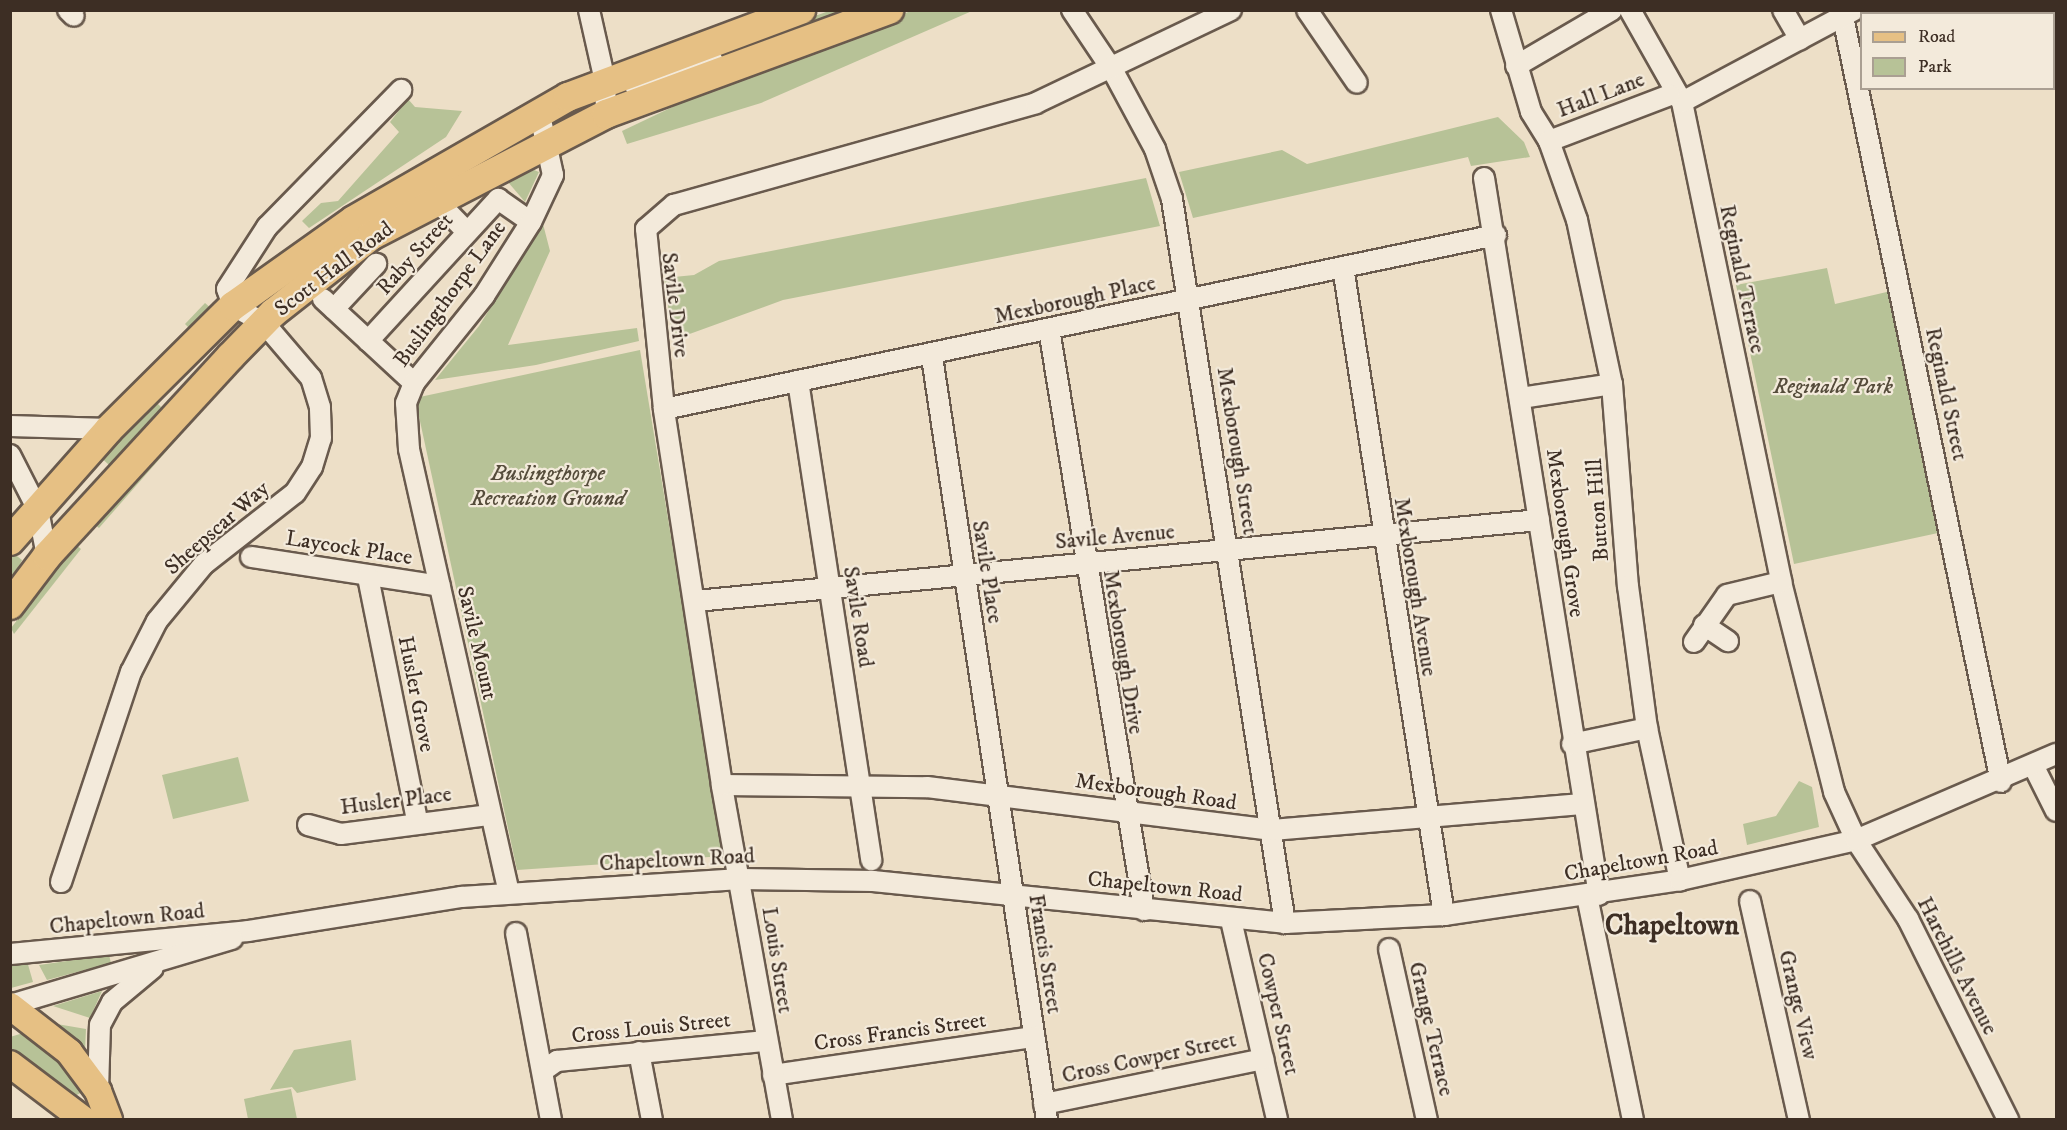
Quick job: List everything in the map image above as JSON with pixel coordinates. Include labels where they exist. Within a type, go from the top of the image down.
[{"type":"highway","name":"Scott Hall Road","points":[[10,541],[109,429],[233,306],[426,190],[539,111],[605,81],[801,10]]},
{"type":"highway","name":"Scott Hall Road","points":[[10,605],[47,555],[264,322],[426,190],[546,142],[606,114],[784,51],[889,10]]},
{"type":"main road","points":[[10,1005],[44,1028],[98,1091],[109,1119]]},
{"type":"main road","points":[[10,1064],[84,1119]]},
{"type":"street","points":[[589,10],[605,81],[606,114]]},
{"type":"street","name":"Mexborough Street","points":[[1072,10],[1113,70],[1155,149],[1172,199],[1190,299],[1285,922]]},
{"type":"street","name":"Savile Drive","points":[[740,879],[722,785],[696,601],[664,409],[643,242],[662,210],[968,124],[1113,70],[1231,10]]},
{"type":"street","points":[[1307,10],[1357,84]]},
{"type":"street","name":"Button Hill","points":[[1501,10],[1531,112],[1549,141],[1577,220],[1612,384],[1628,586],[1647,728],[1680,880]]},
{"type":"street","points":[[1516,66],[1612,10]]},
{"type":"street","name":"Reginald Terrace","points":[[1630,10],[1677,96],[1781,582],[1830,781],[1856,840]]},
{"type":"street","points":[[1783,10],[1800,39]]},
{"type":"street","name":"Hall Lane","points":[[1549,141],[1677,96],[1848,14]]},
{"type":"street","name":"Reginald Street","points":[[1848,14],[1860,74]]},
{"type":"street","name":"Scott Hall Road","points":[[605,81],[620,88],[643,84],[742,52],[784,51]]},
{"type":"street","points":[[264,322],[233,306],[226,289],[267,227],[401,90]]},
{"type":"street","name":"Reginald Street","points":[[1863,90],[2001,782]]},
{"type":"street","name":"Buslingthorpe Lane","points":[[406,403],[414,383],[484,296],[531,222],[553,175],[539,111]]},
{"type":"street","name":"Mexborough Grove","points":[[1484,178],[1496,235],[1521,398],[1582,804],[1593,895],[1633,1119]]},
{"type":"street","points":[[426,190],[467,232]]},
{"type":"street","name":"Raby Street","points":[[368,341],[498,199],[531,222]]},
{"type":"street","name":"Mexborough Place","points":[[664,409],[798,381],[932,357],[1049,329],[1496,235]]},
{"type":"street","points":[[376,264],[328,304],[414,383]]},
{"type":"street","name":"Mexborough Avenue","points":[[1343,267],[1382,535],[1444,915]]},
{"type":"street","name":"Sheepscar Way","points":[[61,882],[131,672],[157,621],[204,564],[295,493],[312,467],[321,438],[320,407],[311,378],[264,322]]},
{"type":"street","name":"Mexborough Drive","points":[[1049,329],[1124,814],[1144,910]]},
{"type":"street","name":"Savile Place","points":[[932,357],[963,575],[999,795]]},
{"type":"street","name":"Savile Road","points":[[798,381],[872,869]]},
{"type":"street","points":[[1521,398],[1612,384]]},
{"type":"street","name":"Savile Mount","points":[[406,403],[409,449],[509,893]]},
{"type":"street","points":[[10,426],[109,429]]},
{"type":"street","points":[[10,455],[38,510],[47,555]]},
{"type":"street","name":"Savile Avenue","points":[[696,601],[1539,520]]},
{"type":"street","name":"Laycock Place","points":[[251,557],[368,577],[440,586]]},
{"type":"street","name":"Husler Grove","points":[[368,577],[417,820]]},
{"type":"street","points":[[1728,641],[1699,634],[1727,595],[1781,582]]},
{"type":"street","points":[[1572,744],[1647,728]]},
{"type":"street","name":"Chapeltown Road","points":[[10,954],[248,931],[368,909],[509,893],[872,869],[1011,892],[1231,920],[1285,922],[1444,915],[1593,895],[1680,880],[1856,840],[2001,782],[2056,754]]},
{"type":"street","points":[[2034,767],[2056,812]]},
{"type":"street","name":"Mexborough Road","points":[[722,785],[861,785],[999,795],[1124,814],[1272,830],[1427,819],[1582,804]]},
{"type":"street","name":"Francis Street","points":[[999,795],[1011,892],[1045,1112]]},
{"type":"street","name":"Husler Place","points":[[308,825],[341,834],[417,820],[490,815]]},
{"type":"street","name":"Harehills Avenue","points":[[1856,840],[1908,919],[2008,1119]]},
{"type":"street","name":"Louis Street","points":[[740,879],[766,1041],[782,1119]]},
{"type":"street","name":"Grange View","points":[[1750,901],[1798,1119]]},
{"type":"street","name":"Cowper Street","points":[[1231,920],[1277,1119]]},
{"type":"street","name":"Chapeltown Road","points":[[10,1005],[221,945],[248,931]]},
{"type":"street","points":[[516,933],[544,1070],[551,1119]]},
{"type":"street","name":"Grange Terrace","points":[[1389,949],[1427,1119]]},
{"type":"street","name":"Chapeltown Road","points":[[98,1091],[100,1025],[112,1002],[162,960]]},
{"type":"street","name":"Cross Francis Street","points":[[773,1075],[1034,1037]]},
{"type":"street","name":"Cross Louis Street","points":[[544,1070],[557,1061],[766,1041]]},
{"type":"street","points":[[639,1052],[652,1119]]},
{"type":"street","name":"Cross Cowper Street","points":[[1045,1112],[1263,1059]]},
{"type":"green space","points":[[829,11],[858,11],[787,37],[752,38]]},
{"type":"green space","points":[[911,11],[972,11],[761,103],[627,144],[622,131],[748,71]]},
{"type":"green space","points":[[408,99],[415,107],[462,111],[446,137],[309,228],[302,221],[321,203],[338,201],[399,132],[390,122]]},
{"type":"green space","points":[[1498,117],[1524,142],[1530,157],[1471,166],[1468,157],[1193,218],[1179,172],[1282,150],[1307,164]]},
{"type":"green space","points":[[534,170],[539,172],[525,202],[508,182]]},
{"type":"green space","points":[[1146,178],[1160,226],[783,300],[673,340],[664,278],[694,275],[719,261]]},
{"type":"green space","points":[[543,224],[550,251],[508,345],[637,328],[639,341],[536,365],[435,380],[479,326]]},
{"type":"green space","name":"Reginald Park","points":[[1827,268],[1835,304],[1891,291],[1938,533],[1794,564],[1736,285]]},
{"type":"green space","points":[[205,303],[212,309],[192,331],[185,324]]},
{"type":"green space","name":"Buslingthorpe Recreation Ground","points":[[640,350],[724,856],[517,870],[415,398]]},
{"type":"green space","points":[[218,386],[221,389],[99,528],[94,524]]},
{"type":"green space","points":[[157,403],[163,409],[109,465],[97,454]]},
{"type":"green space","points":[[76,545],[81,549],[14,634],[11,628]]},
{"type":"green space","points":[[13,553],[22,560],[11,584],[11,556]]},
{"type":"green space","points":[[238,757],[249,801],[173,819],[162,775]]},
{"type":"green space","points":[[1799,781],[1812,787],[1819,827],[1747,845],[1743,824],[1776,816]]},
{"type":"green space","points":[[109,955],[111,963],[47,980],[39,965]]},
{"type":"green space","points":[[27,961],[33,982],[11,988],[11,962]]},
{"type":"green space","points":[[102,991],[90,1018],[53,1006]]},
{"type":"green space","points":[[51,1023],[86,1029],[85,1051],[80,1046]]},
{"type":"green space","points":[[30,1031],[61,1060],[84,1091],[75,1096],[11,1049],[10,1037]]},
{"type":"green space","points":[[351,1040],[356,1080],[297,1093],[292,1087],[270,1090],[294,1050]]},
{"type":"green space","points":[[291,1089],[297,1119],[248,1119],[244,1099]]},
{"type":"district","name":"Chapeltown","points":[[1672,926]]}]
